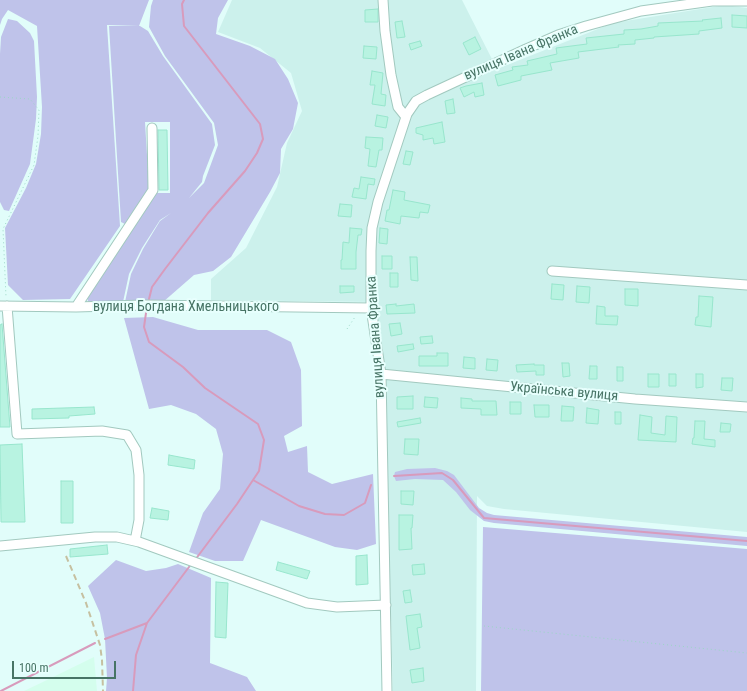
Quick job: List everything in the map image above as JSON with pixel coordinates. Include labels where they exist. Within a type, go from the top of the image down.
[{"type":"street","points":[[383,0],[385,31],[391,75],[398,107],[406,117]]},
{"type":"street","name":"вулиця Івана Франка","points":[[387,691],[381,374],[371,308],[372,228],[378,202],[406,117],[416,101],[427,95],[558,35],[641,11],[712,1],[747,1]]},
{"type":"street","points":[[76,307],[153,190],[152,128]]},
{"type":"street","points":[[552,271],[747,285]]},
{"type":"street","points":[[4,306],[17,434],[102,431],[127,435],[136,450],[139,475],[139,520],[135,541]]},
{"type":"street","name":"вулиця Богдана Хмельницького","points":[[4,306],[371,308]]},
{"type":"street","name":"Українська вулиця","points":[[381,374],[627,398],[747,407]]},
{"type":"street","points":[[0,546],[94,537],[117,537],[135,541],[306,603],[336,607],[386,605]]},
{"type":"path","points":[[0,97],[30,99],[40,110],[34,165],[3,229],[5,290],[4,306]]},
{"type":"path","points":[[347,329],[360,308]]},
{"type":"path","points":[[484,626],[747,653]]},
{"type":"shaded area","points":[[0,0],[149,0],[139,26],[107,25],[120,226],[70,299],[23,300],[8,285],[5,228],[26,188],[36,164],[41,134],[42,107],[37,26],[8,10],[0,25]]},
{"type":"shaded area","points":[[153,0],[228,0],[218,18],[216,34],[250,46],[275,59],[288,79],[298,103],[293,129],[281,149],[280,173],[231,257],[213,271],[194,275],[163,302],[125,302],[131,274],[143,249],[160,221],[171,213],[160,220],[142,248],[129,274],[123,302],[88,302],[87,294],[153,195],[157,193],[170,193],[170,122],[145,122],[149,188],[125,224],[121,222],[109,26],[140,26],[148,31],[163,56],[212,124],[215,145],[202,182],[189,198],[204,183],[218,145],[214,123],[165,56],[149,27]]},
{"type":"shaded area","points":[[232,0],[462,0],[497,69],[613,23],[725,5],[747,8],[747,532],[504,509],[487,506],[477,496],[476,691],[393,691],[387,473],[376,302],[211,300],[211,279],[246,248],[277,187],[287,143],[302,111],[291,73],[260,48],[218,32]]},
{"type":"shaded area","points":[[8,19],[17,21],[30,33],[34,41],[37,97],[36,119],[30,164],[9,211],[4,210],[0,202],[0,54],[1,37]]},
{"type":"shaded area","points":[[153,317],[198,330],[267,330],[291,342],[301,370],[302,426],[284,436],[288,452],[307,446],[308,472],[332,484],[373,474],[376,544],[357,550],[335,547],[261,520],[243,561],[215,561],[189,552],[203,513],[220,489],[223,454],[216,429],[196,414],[171,405],[149,409],[124,318]]},
{"type":"shaded area","points":[[435,468],[447,471],[454,475],[479,508],[494,515],[747,537],[747,546],[494,523],[484,521],[470,510],[456,492],[443,480],[415,479],[396,481],[394,476],[395,472],[407,469]]},
{"type":"shaded area","points":[[483,527],[747,549],[747,691],[481,691]]},
{"type":"shaded area","points":[[116,560],[146,571],[166,568],[178,564],[211,578],[210,663],[247,677],[256,691],[106,691],[107,678],[105,639],[100,613],[88,586]]},
{"type":"shaded area","points":[[94,657],[97,691],[24,691],[47,680]]},
{"type":"building","points":[[378,9],[378,22],[365,22],[365,10]]},
{"type":"building","points":[[732,15],[747,16],[747,28],[732,27]]},
{"type":"building","points":[[721,18],[722,28],[699,31],[699,34],[654,37],[635,40],[635,44],[618,45],[619,47],[578,52],[579,58],[550,63],[552,70],[521,76],[521,80],[498,86],[495,75],[513,70],[512,67],[528,65],[527,61],[557,54],[556,48],[587,44],[586,38],[624,34],[624,30],[658,26],[658,23],[703,21],[702,20]]},
{"type":"building","points":[[402,21],[405,37],[397,38],[395,22]]},
{"type":"building","points":[[475,37],[481,49],[469,55],[463,43]]},
{"type":"building","points":[[420,41],[422,46],[411,50],[409,44]]},
{"type":"building","points":[[364,46],[377,47],[376,59],[363,58]]},
{"type":"building","points":[[372,71],[383,73],[381,94],[386,95],[385,106],[372,104],[375,85],[370,85]]},
{"type":"building","points":[[482,83],[484,95],[475,97],[474,92],[464,97],[460,88]]},
{"type":"building","points":[[453,99],[455,113],[447,114],[445,101]]},
{"type":"building","points":[[377,115],[388,117],[386,128],[375,126]]},
{"type":"building","points":[[442,122],[445,142],[434,144],[433,138],[423,140],[423,135],[416,133],[416,128]]},
{"type":"building","points":[[158,130],[167,130],[168,190],[159,190]]},
{"type":"building","points":[[366,137],[383,138],[382,150],[379,150],[376,167],[368,166],[370,149],[365,148]]},
{"type":"building","points":[[406,151],[413,152],[410,165],[403,164]]},
{"type":"building","points":[[361,177],[375,179],[374,185],[368,184],[366,199],[352,197],[354,188],[359,189]]},
{"type":"building","points":[[393,190],[405,192],[404,200],[430,205],[428,213],[420,212],[419,218],[401,216],[400,224],[385,221]]},
{"type":"building","points":[[340,204],[352,205],[351,217],[338,216]]},
{"type":"building","points":[[350,228],[362,229],[361,235],[358,235],[356,269],[341,269],[343,242],[349,243]]},
{"type":"building","points":[[380,228],[388,229],[387,244],[379,243]]},
{"type":"building","points":[[382,256],[392,256],[392,269],[382,269]]},
{"type":"building","points":[[410,257],[417,257],[418,281],[411,280]]},
{"type":"building","points":[[390,273],[398,273],[398,287],[390,287]]},
{"type":"building","points":[[552,284],[564,285],[563,300],[551,299]]},
{"type":"building","points":[[340,286],[354,286],[354,292],[340,293]]},
{"type":"building","points":[[577,286],[590,287],[589,303],[576,302]]},
{"type":"building","points":[[625,289],[638,289],[638,306],[625,305]]},
{"type":"building","points":[[699,296],[713,297],[711,327],[695,325],[696,317],[698,317]]},
{"type":"building","points":[[396,304],[396,306],[414,304],[415,313],[387,314],[386,305]]},
{"type":"building","points":[[597,306],[605,307],[605,316],[618,316],[617,325],[596,324]]},
{"type":"building","points":[[400,323],[402,334],[391,336],[389,324]]},
{"type":"building","points":[[2,324],[10,427],[0,427],[0,325]]},
{"type":"building","points":[[432,336],[433,343],[421,344],[420,337]]},
{"type":"building","points":[[413,344],[414,349],[398,352],[397,346]]},
{"type":"building","points":[[437,353],[448,353],[448,366],[419,366],[419,356],[437,356]]},
{"type":"building","points":[[464,357],[475,358],[475,369],[463,368]]},
{"type":"building","points":[[487,359],[498,360],[497,371],[486,370]]},
{"type":"building","points":[[562,363],[569,363],[570,376],[563,377]]},
{"type":"building","points":[[516,365],[544,365],[544,375],[536,375],[536,371],[517,372]]},
{"type":"building","points":[[590,366],[597,366],[597,379],[589,379]]},
{"type":"building","points":[[617,367],[623,367],[623,381],[617,381]]},
{"type":"building","points":[[648,374],[659,374],[659,387],[648,387]]},
{"type":"building","points":[[669,374],[676,374],[676,386],[669,386]]},
{"type":"building","points":[[696,374],[703,374],[703,387],[696,388]]},
{"type":"building","points":[[722,378],[733,378],[732,391],[721,390]]},
{"type":"building","points":[[413,396],[413,409],[397,409],[397,397]]},
{"type":"building","points":[[425,397],[438,398],[437,408],[424,407]]},
{"type":"building","points":[[461,398],[472,399],[472,401],[496,401],[497,415],[481,415],[481,409],[461,408]]},
{"type":"building","points":[[510,402],[521,402],[521,414],[510,414]]},
{"type":"building","points":[[534,405],[549,405],[549,417],[535,417]]},
{"type":"building","points":[[562,406],[574,407],[573,421],[561,421]]},
{"type":"building","points":[[94,407],[95,414],[69,416],[69,418],[32,419],[32,409]]},
{"type":"building","points":[[587,408],[599,410],[598,424],[586,423]]},
{"type":"building","points":[[615,412],[621,412],[621,424],[615,424]]},
{"type":"building","points":[[640,415],[652,417],[651,433],[665,435],[666,416],[677,417],[676,442],[638,440]]},
{"type":"building","points":[[420,418],[421,423],[398,427],[397,422]]},
{"type":"building","points":[[695,421],[705,421],[704,439],[715,440],[715,447],[692,444],[694,438]]},
{"type":"building","points":[[721,423],[731,424],[730,432],[720,432]]},
{"type":"building","points":[[405,439],[419,439],[418,455],[404,454]]},
{"type":"building","points":[[22,444],[25,522],[1,522],[0,445]]},
{"type":"building","points":[[169,455],[195,460],[194,469],[168,465]]},
{"type":"building","points":[[61,481],[73,481],[73,523],[61,523]]},
{"type":"building","points":[[401,491],[414,491],[413,505],[401,504]]},
{"type":"building","points":[[152,508],[169,511],[168,520],[150,518]]},
{"type":"building","points":[[399,515],[413,515],[411,528],[412,549],[399,550]]},
{"type":"building","points":[[107,545],[108,554],[70,557],[70,549]]},
{"type":"building","points":[[367,555],[368,584],[356,585],[356,556]]},
{"type":"building","points":[[278,562],[310,571],[307,579],[276,570]]},
{"type":"building","points":[[424,564],[425,574],[413,575],[412,565]]},
{"type":"building","points":[[216,582],[228,583],[226,638],[215,637]]},
{"type":"building","points":[[410,590],[412,602],[405,603],[403,591]]},
{"type":"building","points":[[420,614],[422,627],[417,628],[420,648],[410,650],[406,616]]},
{"type":"building","points":[[423,668],[424,681],[412,683],[410,670]]},
{"type":"waterway","points":[[149,299],[152,287],[208,213],[245,171],[257,153],[263,139],[260,124],[184,26],[182,4],[184,0]]},
{"type":"waterway","points":[[146,313],[144,327],[149,342],[183,367],[205,388],[258,424],[264,440],[259,471],[237,504],[195,560]]},
{"type":"waterway","points":[[394,476],[442,473],[453,480],[484,518],[747,541]]},
{"type":"waterway","points":[[253,480],[299,506],[325,514],[344,515],[365,503],[371,485]]},
{"type":"waterway","points":[[133,691],[136,655],[147,623],[192,563]]},
{"type":"waterway","points":[[105,639],[147,623]]},
{"type":"waterway","points":[[1,691],[95,643]]},
{"type":"railway","points":[[66,556],[86,603],[100,645],[103,691]]}]
